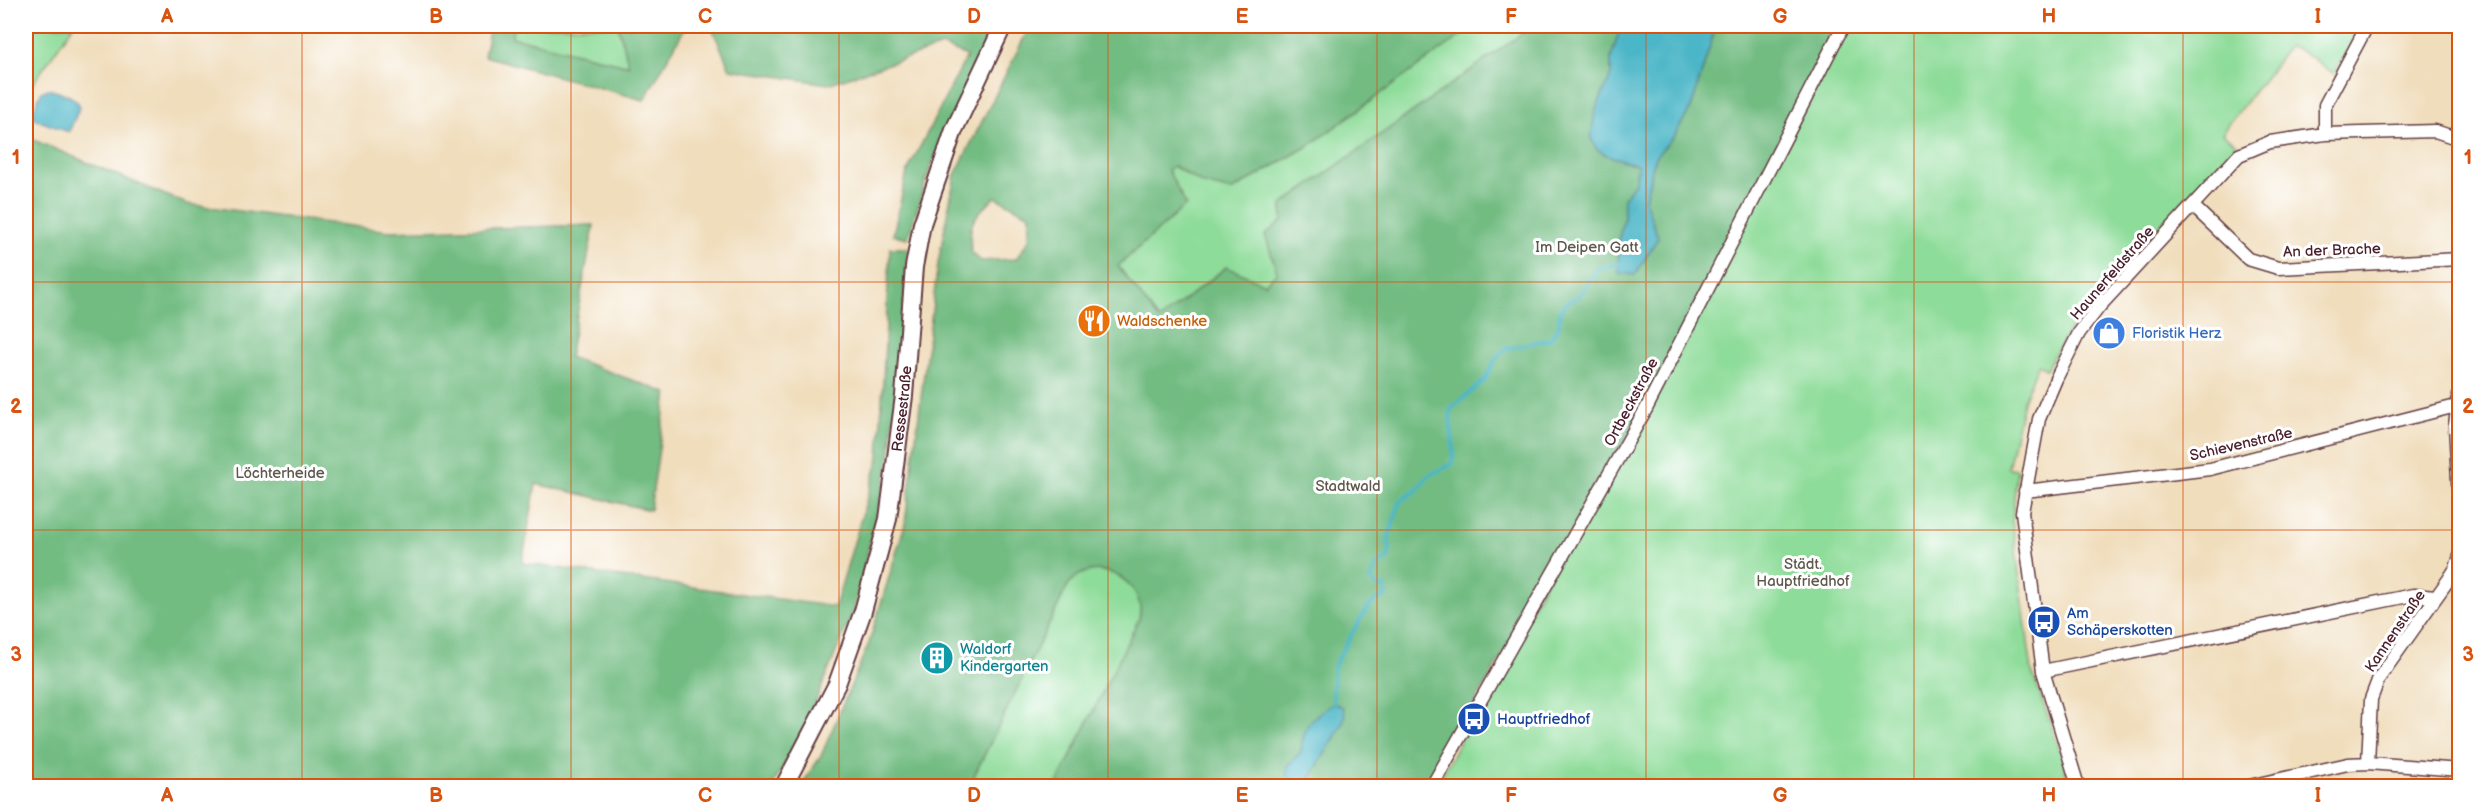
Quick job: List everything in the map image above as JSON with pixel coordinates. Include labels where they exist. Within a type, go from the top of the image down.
[{"type":"main road","name":"Ressestraße","points":[[784,786],[837,684],[863,611],[888,519],[904,396],[914,267],[922,224],[954,130],[1003,26]]},
{"type":"street","name":"Ortbeckstraße","points":[[1432,786],[1646,409],[1843,26]]},
{"type":"street","points":[[2325,134],[2325,105],[2367,26]]},
{"type":"street","name":"Haunerfeldstraße","points":[[2078,786],[2043,671],[2022,512],[2039,419],[2079,333],[2099,307],[2239,155],[2270,142],[2325,134],[2434,131],[2458,136]]},
{"type":"street","name":"An der Brache","points":[[2193,206],[2248,259],[2277,268],[2460,259]]},
{"type":"street","points":[[2460,388],[2458,405],[2460,519]]},
{"type":"street","name":"Schievenstraße","points":[[2025,491],[2210,469],[2458,405]]},
{"type":"street","name":"Kannenstraße","points":[[2368,764],[2371,699],[2379,678],[2458,564]]},
{"type":"street","points":[[2043,671],[2413,595],[2436,597]]},
{"type":"street","points":[[2249,786],[2348,764],[2460,770]]},
{"type":"green space","points":[[26,26],[73,26],[26,93]]},
{"type":"green space","points":[[490,26],[513,26],[512,37],[629,66],[618,26],[686,26],[644,100],[484,56]]},
{"type":"green space","points":[[513,26],[618,26],[630,66],[512,37]]},
{"type":"green space","points":[[718,26],[995,26],[930,168],[908,238],[893,235],[907,172],[967,56],[942,46],[828,84],[730,69],[712,28]]},
{"type":"green space","name":"Stadtwald","points":[[1030,26],[1474,26],[1311,144],[1231,191],[1201,183],[1174,166],[1168,170],[1186,205],[1118,266],[1159,320],[1227,267],[1265,284],[1277,272],[1265,235],[1282,221],[1282,205],[1533,26],[1621,26],[1611,58],[1611,75],[1595,112],[1606,155],[1638,165],[1635,183],[1624,198],[1624,218],[1618,242],[1658,238],[1645,200],[1655,157],[1674,136],[1691,108],[1716,26],[1837,26],[1645,403],[1428,786],[1056,786],[1139,619],[1140,605],[1127,582],[1104,571],[1091,571],[1079,575],[1068,585],[969,786],[801,786],[821,756],[869,643],[905,524],[938,263],[955,175]],"holes":[[[995,197],[1030,215],[1029,240],[1016,259],[981,261],[971,252],[971,227],[977,215]],[[1345,716],[1309,780],[1287,766]]]},
{"type":"green space","points":[[1474,26],[1533,26],[1282,205],[1282,269],[1264,284],[1226,267],[1159,320],[1118,266],[1185,205],[1168,170],[1173,166],[1201,183],[1232,191],[1311,144]]},
{"type":"green space","name":"Städt. Hauptfriedhof","points":[[1846,26],[2361,26],[2334,74],[2301,50],[2289,46],[2222,133],[2237,144],[2092,298],[2067,333],[2046,369],[2038,365],[2023,401],[2008,468],[2017,469],[2012,521],[2032,672],[2062,756],[2069,786],[1436,786]]},
{"type":"green space","name":"Löchterheide","points":[[26,137],[187,204],[389,231],[594,225],[569,357],[667,393],[650,510],[536,484],[522,563],[835,607],[879,458],[890,248],[908,248],[890,459],[854,609],[801,736],[772,786],[26,786]]},
{"type":"green space","points":[[1090,570],[1110,573],[1128,582],[1138,598],[1139,619],[1056,786],[969,786],[1068,585],[1077,574]]},
{"type":"water","points":[[1621,26],[1716,26],[1691,108],[1674,136],[1655,157],[1645,200],[1658,238],[1635,275],[1619,273],[1618,242],[1624,218],[1624,198],[1635,183],[1638,165],[1606,155],[1596,149],[1591,138],[1595,112],[1611,75],[1611,58]]},
{"type":"water","points":[[48,89],[70,96],[80,106],[69,132],[37,120],[32,114],[41,92]]},
{"type":"water","points":[[1333,703],[1343,707],[1345,716],[1341,727],[1309,780],[1299,783],[1287,778],[1287,766],[1301,752],[1304,734],[1309,723]]},
{"type":"waterway","points":[[1333,703],[1334,667],[1337,660],[1364,613],[1372,603],[1387,595],[1384,587],[1376,585],[1371,579],[1375,567],[1388,558],[1390,548],[1388,540],[1400,501],[1417,490],[1428,476],[1452,464],[1454,450],[1451,409],[1485,380],[1494,361],[1505,349],[1550,339],[1559,326],[1559,314],[1564,304],[1580,295],[1597,269],[1619,264]]},
{"type":"waterway","points":[[1282,786],[1287,778]]},
{"type":"place","name":"Waldschenke","points":[[1094,321]]},
{"type":"place","name":"Floristik Herz","points":[[2109,333]]},
{"type":"place","name":"Am Schäperskotten","points":[[2044,622]]},
{"type":"place","name":"Waldorf Kindergarten","points":[[937,658]]},
{"type":"place","name":"Hauptfriedhof","points":[[1474,719]]},
{"type":"park label","name":"Im Deipen Gatt","points":[[1587,247]]}]
